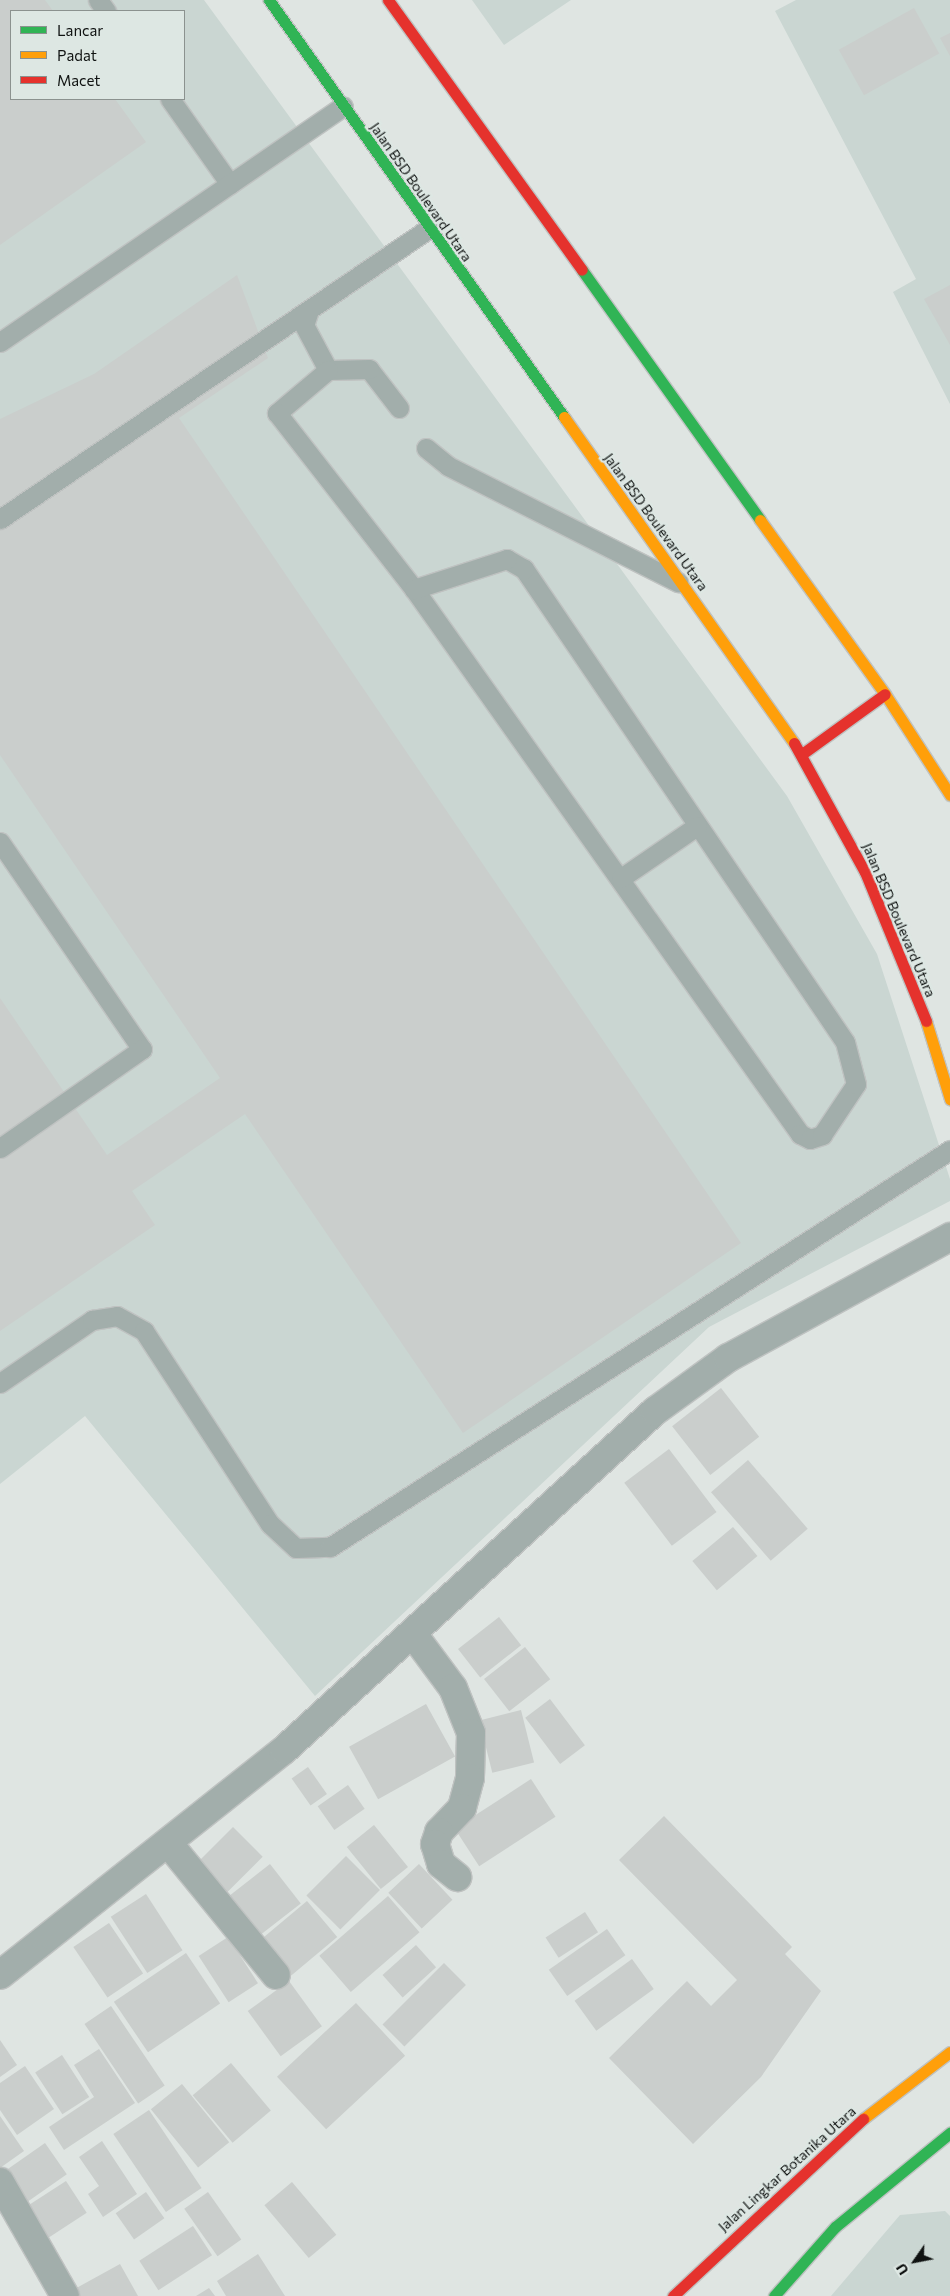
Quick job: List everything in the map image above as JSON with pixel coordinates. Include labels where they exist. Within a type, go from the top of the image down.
[{"type":"main road","name":"Jalan BSD Boulevard Utara","points":[[269,0],[428,229],[802,754],[865,872],[931,1032],[950,1100]]},
{"type":"main road","points":[[388,0],[885,694],[950,795]]},
{"type":"main road","points":[[802,754],[885,694]]},
{"type":"main road","name":"Jalan Lingkar Botanika Utara","points":[[672,2296],[846,2132],[950,2052]]},
{"type":"main road","points":[[774,2296],[835,2227],[950,2133]]},
{"type":"street","points":[[0,1975],[168,1844],[284,1750],[655,1411],[728,1358],[950,1237]]},
{"type":"street","points":[[412,1634],[453,1688],[471,1733],[470,1778],[462,1808],[439,1832],[436,1844],[441,1864],[457,1878]]},
{"type":"street","points":[[168,1844],[276,1975]]},
{"type":"street","points":[[0,2182],[65,2296]]},
{"type":"lane","points":[[171,100],[230,184]]},
{"type":"lane","points":[[0,342],[343,106]]},
{"type":"lane","points":[[0,519],[428,229]]},
{"type":"lane","points":[[309,310],[304,325],[328,370]]},
{"type":"lane","points":[[399,408],[369,369],[328,370],[277,412],[414,588],[800,1134],[810,1139],[822,1135],[856,1084],[851,1057],[524,569],[507,558],[414,588]]},
{"type":"lane","points":[[426,448],[448,466],[681,583]]},
{"type":"lane","points":[[620,878],[697,826]]},
{"type":"lane","points":[[0,842],[142,1049],[0,1148]]},
{"type":"lane","points":[[0,1383],[92,1320],[117,1316],[144,1331],[270,1524],[296,1548],[330,1547],[950,1150]]},
{"type":"shaded area","points":[[0,0],[204,0],[787,796],[877,954],[950,1179],[950,1201],[709,1327],[315,1696],[85,1416],[0,1484]]},
{"type":"shaded area","points":[[472,0],[571,0],[504,45]]},
{"type":"shaded area","points":[[796,0],[950,0],[950,404],[893,292],[916,279],[775,11]]},
{"type":"shaded area","points":[[945,2211],[950,2216],[950,2296],[831,2296],[900,2215]]},
{"type":"building","points":[[0,0],[45,0],[52,10],[10,10],[10,100],[116,100],[146,142],[0,245]]},
{"type":"building","points":[[914,8],[939,53],[864,95],[839,50]]},
{"type":"building","points":[[950,33],[950,56],[940,38]]},
{"type":"building","points":[[237,275],[268,358],[179,418],[741,1243],[463,1433],[245,1114],[132,1191],[155,1225],[0,1331],[0,998],[107,1155],[220,1078],[0,755],[0,419],[94,374]]},
{"type":"building","points":[[950,285],[950,345],[924,299]]},
{"type":"building","points":[[721,1388],[759,1437],[710,1475],[672,1426]]},
{"type":"building","points":[[669,1449],[717,1512],[672,1546],[624,1483]]},
{"type":"building","points":[[748,1460],[808,1529],[771,1561],[711,1492]]},
{"type":"building","points":[[733,1527],[757,1556],[717,1590],[692,1561]]},
{"type":"building","points":[[499,1617],[521,1645],[480,1677],[458,1649]]},
{"type":"building","points":[[525,1647],[550,1679],[509,1711],[484,1679]]},
{"type":"building","points":[[550,1699],[585,1745],[560,1764],[525,1718]]},
{"type":"building","points":[[426,1704],[455,1756],[378,1799],[349,1747]]},
{"type":"building","points":[[521,1710],[534,1762],[492,1773],[479,1720]]},
{"type":"building","points":[[308,1767],[327,1794],[311,1806],[292,1778]]},
{"type":"building","points":[[531,1779],[556,1817],[479,1866],[455,1829]]},
{"type":"building","points":[[348,1785],[365,1809],[334,1830],[318,1806]]},
{"type":"building","points":[[664,1816],[792,1947],[785,1954],[821,1991],[761,2077],[693,2144],[609,2058],[687,1981],[711,2006],[737,1980],[619,1860]]},
{"type":"building","points":[[374,1825],[408,1867],[381,1889],[347,1847]]},
{"type":"building","points":[[233,1827],[263,1857],[226,1893],[196,1864]]},
{"type":"building","points":[[346,1856],[380,1890],[340,1930],[306,1896]]},
{"type":"building","points":[[270,1864],[301,1903],[255,1939],[224,1900]]},
{"type":"building","points":[[419,1864],[452,1900],[422,1928],[388,1893]]},
{"type":"building","points":[[146,1894],[182,1950],[147,1973],[111,1917]]},
{"type":"building","points":[[388,1896],[419,1932],[351,1992],[319,1956]]},
{"type":"building","points":[[307,1901],[337,1937],[291,1976],[261,1940]]},
{"type":"building","points":[[585,1912],[598,1932],[559,1958],[546,1938]]},
{"type":"building","points":[[109,1923],[143,1974],[107,1998],[73,1947]]},
{"type":"building","points":[[607,1929],[625,1955],[567,1996],[549,1970]]},
{"type":"building","points":[[228,1937],[258,1983],[229,2002],[199,1956]]},
{"type":"building","points":[[416,1945],[436,1967],[403,1997],[383,1975]]},
{"type":"building","points":[[186,1953],[220,2004],[148,2052],[114,2002]]},
{"type":"building","points":[[632,1959],[654,1989],[596,2031],[575,2001]]},
{"type":"building","points":[[444,1963],[466,1985],[404,2046],[382,2025]]},
{"type":"building","points":[[289,1981],[322,2026],[281,2056],[248,2011]]},
{"type":"building","points":[[356,2003],[405,2056],[326,2129],[277,2077]]},
{"type":"building","points":[[111,2006],[165,2086],[138,2103],[84,2024]]},
{"type":"building","points":[[0,2040],[17,2065],[0,2077]]},
{"type":"building","points":[[99,2049],[135,2103],[64,2150],[49,2127],[94,2097],[74,2065]]},
{"type":"building","points":[[62,2055],[89,2097],[62,2114],[35,2072]]},
{"type":"building","points":[[231,2063],[271,2110],[233,2143],[193,2095]]},
{"type":"building","points":[[25,2066],[54,2109],[17,2135],[0,2110],[0,2083]]},
{"type":"building","points":[[182,2084],[229,2142],[198,2167],[151,2109]]},
{"type":"building","points":[[149,2110],[202,2188],[166,2212],[113,2134]]},
{"type":"building","points":[[0,2116],[24,2151],[0,2168]]},
{"type":"building","points":[[102,2141],[137,2194],[103,2217],[88,2194],[99,2186],[79,2157]]},
{"type":"building","points":[[45,2143],[67,2174],[25,2203],[3,2172]]},
{"type":"building","points":[[66,2181],[87,2213],[47,2238],[27,2207]]},
{"type":"building","points":[[292,2182],[336,2235],[309,2258],[264,2205]]},
{"type":"building","points":[[146,2192],[164,2218],[134,2239],[116,2213]]},
{"type":"building","points":[[208,2192],[241,2240],[218,2256],[184,2209]]},
{"type":"building","points":[[193,2226],[212,2255],[158,2290],[139,2261]]},
{"type":"building","points":[[258,2254],[285,2296],[226,2296],[217,2281]]},
{"type":"building","points":[[120,2264],[138,2296],[74,2296],[71,2291]]},
{"type":"building","points":[[209,2288],[215,2296],[196,2296]]},
{"type":"traffic: fast","points":[[269,0],[564,417]]},
{"type":"traffic: fast","points":[[582,270],[760,520]]},
{"type":"traffic: fast","points":[[774,2296],[835,2227],[950,2133]]},
{"type":"traffic: slow","points":[[564,417],[794,743]]},
{"type":"traffic: slow","points":[[760,520],[885,694],[950,795]]},
{"type":"traffic: slow","points":[[926,1021],[950,1099]]},
{"type":"traffic: slow","points":[[863,2119],[950,2052]]},
{"type":"traffic: jam","points":[[388,0],[582,270]]},
{"type":"traffic: jam","points":[[802,754],[885,694]]},
{"type":"traffic: jam","points":[[794,743],[865,872],[926,1021]]},
{"type":"traffic: jam","points":[[673,2296],[863,2119]]}]
